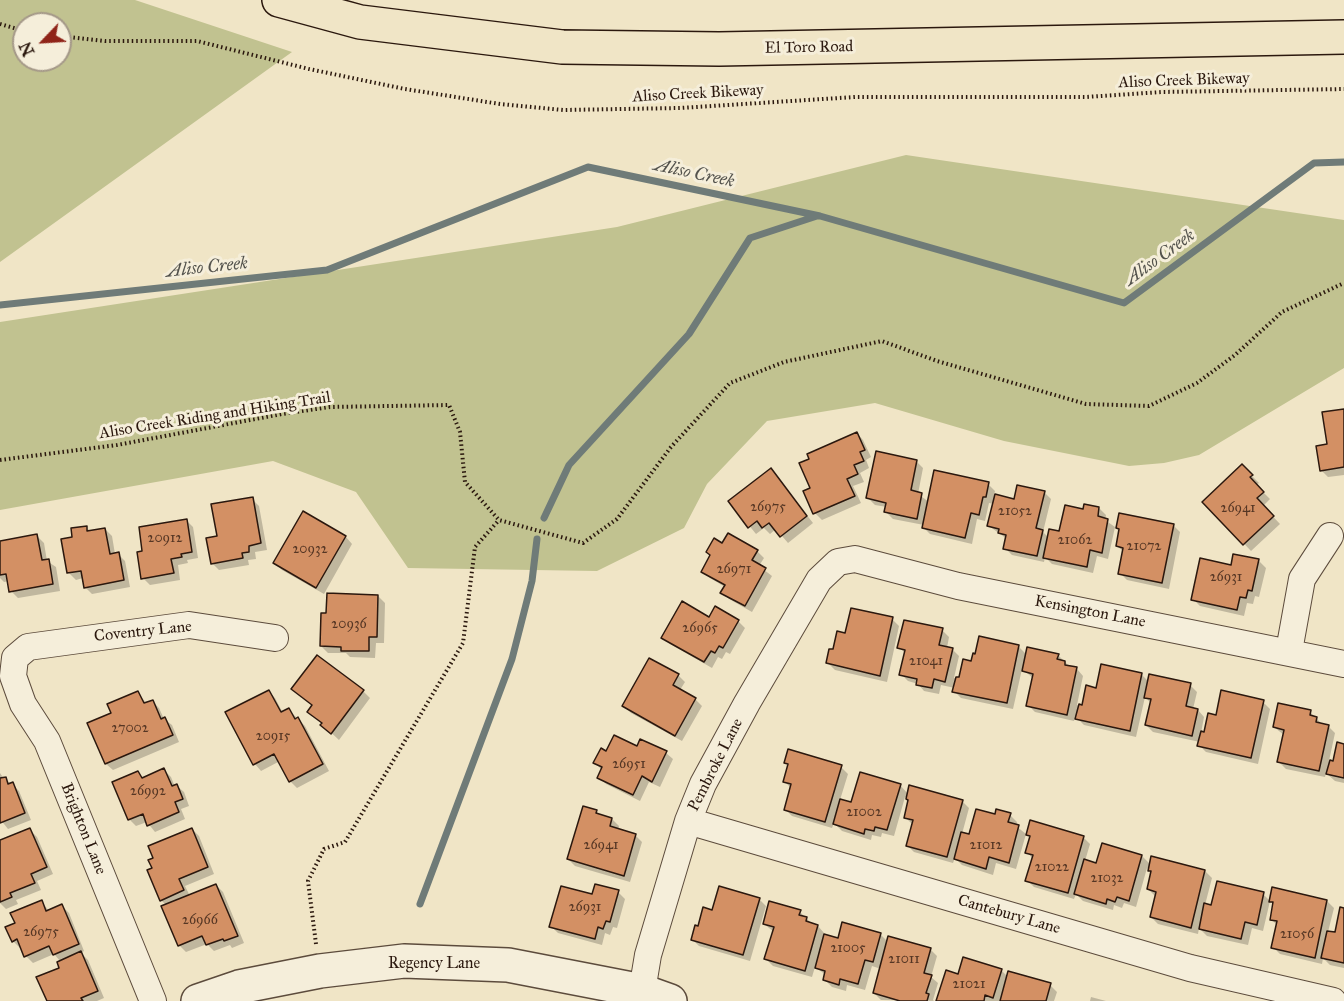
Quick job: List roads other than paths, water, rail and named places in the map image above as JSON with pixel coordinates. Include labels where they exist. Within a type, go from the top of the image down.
[{"type":"main road","name":"El Toro Road","points":[[281,0],[360,22],[562,48],[743,49],[1344,37]]},
{"type":"street","points":[[1289,651],[1302,579],[1330,536]]},
{"type":"street","name":"Kensington Lane","points":[[838,562],[855,559],[958,585],[1344,664]]},
{"type":"street","name":"Pembroke Lane","points":[[656,996],[648,955],[688,821],[703,784],[819,580],[838,562]]},
{"type":"street","name":"Coventry Lane","points":[[15,658],[28,647],[189,625],[275,638]]},
{"type":"street","name":"Brighton Lane","points":[[15,658],[13,676],[24,704],[47,741],[153,1001]]},
{"type":"street","name":"Cantebury Lane","points":[[688,821],[1190,968],[1333,1001]]},
{"type":"street","name":"Regency Lane","points":[[198,1001],[239,987],[320,971],[404,961],[508,965],[656,996]]},
{"type":"waterway","name":"Aliso Creek","points":[[0,305],[327,270],[588,167],[820,216],[1124,303],[1314,163],[1344,162]]},
{"type":"waterway","points":[[544,518],[569,465],[689,334],[750,238],[817,216]]},
{"type":"waterway","points":[[420,904],[512,659],[532,581],[537,539]]}]
